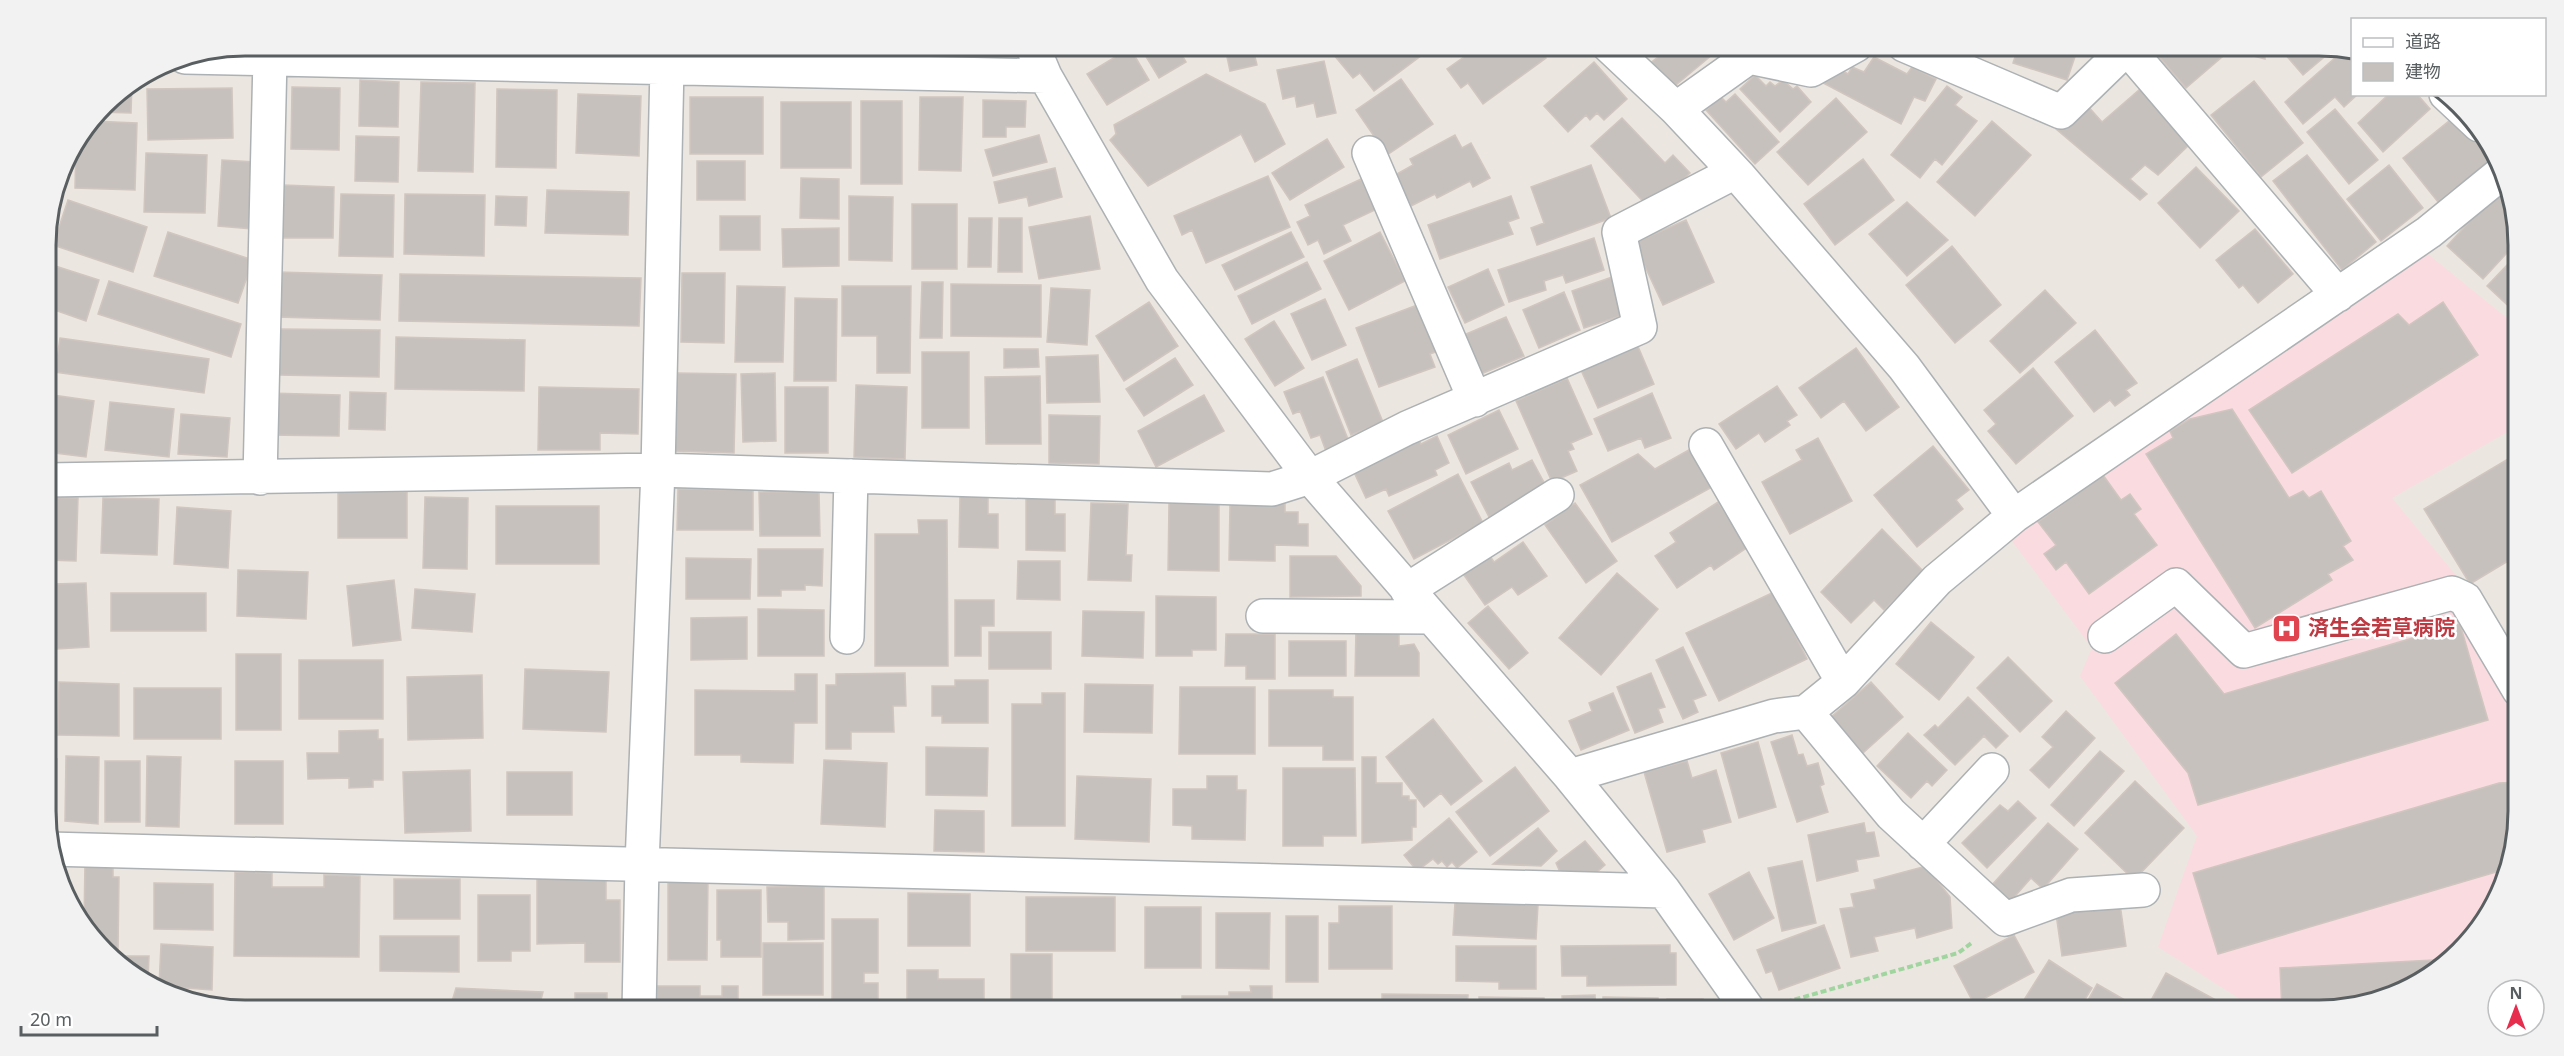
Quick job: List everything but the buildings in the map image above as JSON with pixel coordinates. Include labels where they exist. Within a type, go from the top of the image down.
[{"type":"street","points":[[1037,56],[1045,76],[1162,280],[1310,477],[1570,776],[1664,891],[1758,1000]]},
{"type":"street","points":[[1620,56],[1676,109],[1735,172],[1904,367],[2014,516]]},
{"type":"street","points":[[1676,109],[1749,57],[1812,70],[1837,56]]},
{"type":"street","points":[[1930,56],[2061,112],[2119,56]]},
{"type":"street","points":[[2136,56],[2338,296]]},
{"type":"street","points":[[218,57],[1045,76]]},
{"type":"street","points":[[260,478],[270,58]]},
{"type":"street","points":[[639,1000],[642,864],[658,470],[667,66]]},
{"type":"street","points":[[1369,153],[1474,400]]},
{"type":"street","points":[[56,480],[658,470],[1272,489],[1310,477],[1407,428],[1640,327],[1619,232],[1735,172]]},
{"type":"street","points":[[1570,776],[1774,716],[1806,712],[1843,682],[1937,580],[2014,516],[2338,296],[2429,232],[2496,178]]},
{"type":"street","points":[[1706,445],[1843,682]]},
{"type":"street","points":[[847,637],[851,476]]},
{"type":"street","points":[[1407,590],[1557,495]]},
{"type":"street","points":[[2105,636],[2176,585],[2244,651],[2452,593],[2465,599],[2508,671]]},
{"type":"street","points":[[1263,616],[1431,617]]},
{"type":"street","points":[[1806,712],[1891,814],[2005,919],[2071,895],[2143,891]]},
{"type":"street","points":[[1923,844],[1992,770]]},
{"type":"street","points":[[59,849],[1664,891]]},
{"type":"path","points":[[1789,1000],[1958,953],[2005,919]]},
{"type":"shaded area","name":"済生会若草病院","points":[[2424,251],[2508,319],[2508,432],[2392,498],[2508,642],[2507,836],[2498,872],[2489,895],[2469,927],[2435,961],[2414,975],[2368,994],[2332,1000],[2242,1000],[2158,947],[2197,836],[2080,676],[2092,648],[2006,533]]},
{"type":"place","name":"済生会若草病院","points":[[2287,628]]}]
